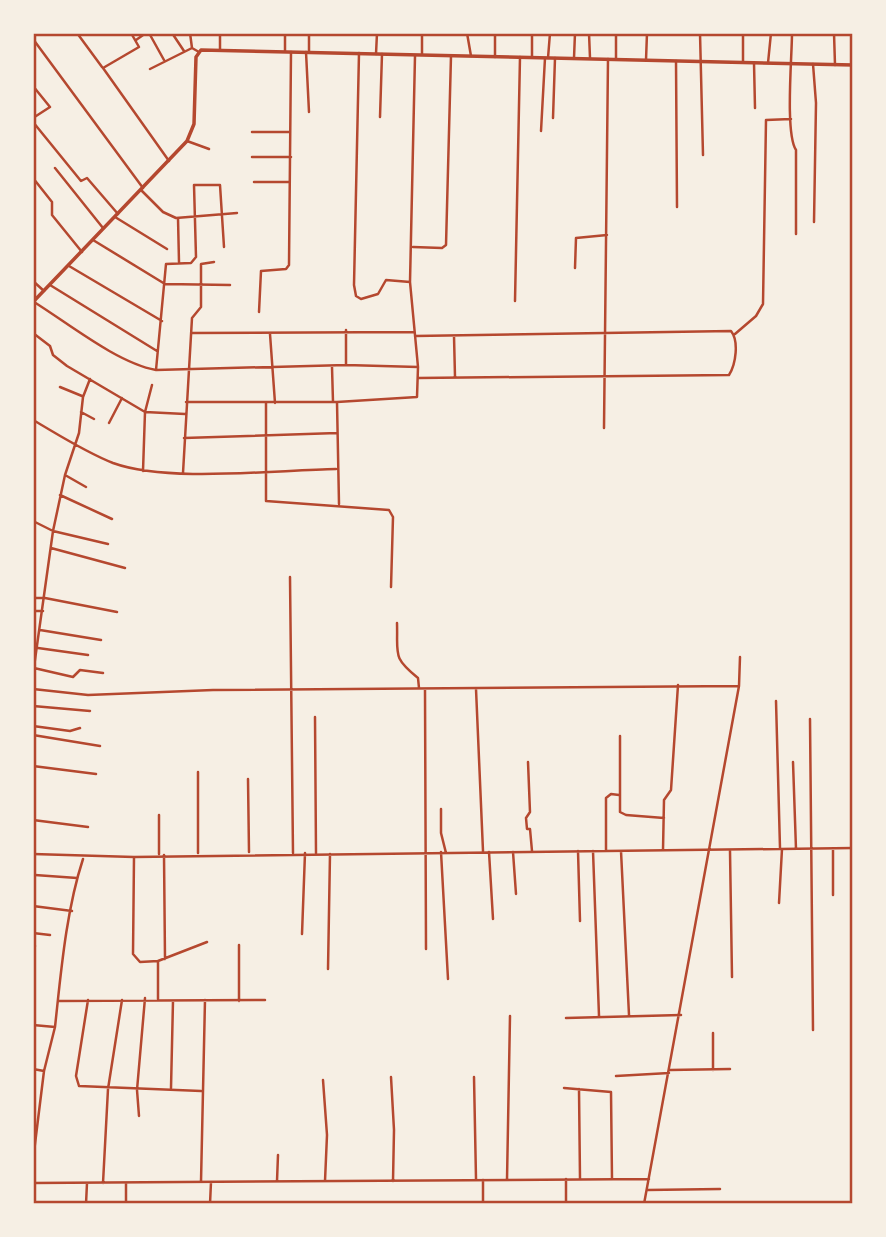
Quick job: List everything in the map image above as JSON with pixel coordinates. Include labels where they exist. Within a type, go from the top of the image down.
[{"type":"street","points":[[77,33],[169,161]]},
{"type":"street","points":[[103,68],[139,47],[131,33]]},
{"type":"street","points":[[136,40],[148,33],[164,60]]},
{"type":"street","points":[[172,33],[185,51]]},
{"type":"street","points":[[190,33],[191,48]]},
{"type":"street","points":[[219,33],[219,50]]},
{"type":"street","points":[[285,33],[285,52]]},
{"type":"street","points":[[309,33],[309,112]]},
{"type":"street","points":[[376,54],[377,33]]},
{"type":"street","points":[[422,33],[422,55]]},
{"type":"street","points":[[467,33],[471,56]]},
{"type":"street","points":[[495,33],[495,57]]},
{"type":"street","points":[[531,57],[532,33]]},
{"type":"street","points":[[541,131],[550,33]]},
{"type":"street","points":[[574,58],[575,33]]},
{"type":"street","points":[[589,33],[590,59]]},
{"type":"street","points":[[616,33],[616,60]]},
{"type":"street","points":[[646,60],[647,33]]},
{"type":"street","points":[[701,33],[703,155]]},
{"type":"street","points":[[743,33],[743,62]]},
{"type":"street","points":[[768,63],[774,33]]},
{"type":"street","points":[[792,33],[791,119],[792,143],[796,150],[796,234]]},
{"type":"street","points":[[834,33],[835,65]]},
{"type":"street","points":[[33,39],[142,189],[163,212],[178,218],[237,213]]},
{"type":"street","points":[[150,69],[191,48]]},
{"type":"street","points":[[191,48],[198,52],[219,50],[853,65]]},
{"type":"street","points":[[198,52],[194,124],[187,141],[34,302],[144,368],[190,370],[346,365],[418,367]]},
{"type":"street","points":[[259,312],[259,272],[289,267],[291,52]]},
{"type":"street","points":[[359,53],[356,296],[361,299],[378,294],[386,279],[410,282]]},
{"type":"street","points":[[380,117],[383,54]]},
{"type":"street","points":[[186,402],[335,402],[417,397],[418,367],[410,282],[415,55]]},
{"type":"street","points":[[411,247],[442,248],[446,245],[451,56]]},
{"type":"street","points":[[515,301],[520,57]]},
{"type":"street","points":[[554,118],[555,58]]},
{"type":"street","points":[[604,428],[608,59]]},
{"type":"street","points":[[676,61],[677,207]]},
{"type":"street","points":[[754,63],[755,108]]},
{"type":"street","points":[[813,64],[816,103],[814,222]]},
{"type":"street","points":[[33,86],[50,107],[33,120],[81,181],[87,178],[116,216],[167,249]]},
{"type":"street","points":[[192,333],[270,334],[346,330],[454,336],[735,334],[757,316],[763,304],[766,120],[791,119]]},
{"type":"street","points":[[252,132],[290,132]]},
{"type":"street","points":[[187,141],[209,149]]},
{"type":"street","points":[[252,157],[291,157]]},
{"type":"street","points":[[55,167],[103,229]]},
{"type":"street","points":[[33,178],[52,202],[52,215],[82,252]]},
{"type":"street","points":[[254,182],[290,182]]},
{"type":"street","points":[[156,370],[166,264],[195,260],[195,185],[220,185],[224,247]]},
{"type":"street","points":[[178,218],[179,262]]},
{"type":"street","points":[[575,268],[576,238],[607,235]]},
{"type":"street","points":[[93,240],[165,284],[230,285]]},
{"type":"street","points":[[183,473],[193,315],[201,307],[201,264],[214,262]]},
{"type":"street","points":[[68,266],[162,321]]},
{"type":"street","points":[[33,281],[44,291]]},
{"type":"street","points":[[50,285],[158,351]]},
{"type":"street","points":[[346,330],[346,365]]},
{"type":"street","points":[[33,333],[50,345],[53,355],[145,412],[185,414]]},
{"type":"street","points":[[270,334],[275,403]]},
{"type":"street","points":[[418,377],[729,375],[733,368],[735,334]]},
{"type":"street","points":[[454,336],[455,377]]},
{"type":"street","points":[[332,366],[339,505]]},
{"type":"street","points":[[33,674],[53,531],[65,474],[79,433],[83,397],[90,379]]},
{"type":"street","points":[[143,471],[145,412],[152,385]]},
{"type":"street","points":[[60,387],[83,397]]},
{"type":"street","points":[[109,423],[122,398]]},
{"type":"street","points":[[266,402],[266,502],[389,510],[392,513],[391,587]]},
{"type":"street","points":[[80,412],[94,419]]},
{"type":"street","points":[[33,420],[113,463],[143,471],[183,473],[336,469]]},
{"type":"street","points":[[184,438],[337,433]]},
{"type":"street","points":[[65,474],[86,487]]},
{"type":"street","points":[[60,495],[112,519]]},
{"type":"street","points":[[33,521],[53,531],[108,544]]},
{"type":"street","points":[[51,548],[125,568]]},
{"type":"street","points":[[290,577],[293,853]]},
{"type":"street","points":[[33,598],[117,612]]},
{"type":"street","points":[[33,611],[43,611]]},
{"type":"street","points":[[397,623],[398,659],[401,665],[418,678],[419,689]]},
{"type":"street","points":[[40,630],[101,640]]},
{"type":"street","points":[[33,640],[39,640]]},
{"type":"street","points":[[38,648],[88,655]]},
{"type":"street","points":[[644,1204],[681,1015],[739,686],[740,657]]},
{"type":"street","points":[[34,668],[73,677],[80,670],[103,673]]},
{"type":"street","points":[[663,850],[664,800],[671,790],[678,685]]},
{"type":"street","points":[[33,689],[88,695],[739,686]]},
{"type":"street","points":[[476,688],[483,851]]},
{"type":"street","points":[[425,689],[423,853],[426,949]]},
{"type":"street","points":[[776,701],[781,849],[779,903]]},
{"type":"street","points":[[33,706],[90,711]]},
{"type":"street","points":[[316,717],[316,853]]},
{"type":"street","points":[[810,719],[813,1030]]},
{"type":"street","points":[[33,726],[70,731],[80,727]]},
{"type":"street","points":[[33,735],[100,746]]},
{"type":"street","points":[[620,736],[622,815],[664,818]]},
{"type":"street","points":[[528,762],[530,812],[525,823],[530,829],[532,851]]},
{"type":"street","points":[[793,762],[796,849]]},
{"type":"street","points":[[33,766],[96,774]]},
{"type":"street","points":[[198,772],[198,854]]},
{"type":"street","points":[[248,779],[249,853]]},
{"type":"street","points":[[606,851],[606,798],[611,794],[620,795]]},
{"type":"street","points":[[442,809],[441,833],[446,853]]},
{"type":"street","points":[[159,815],[159,855]]},
{"type":"street","points":[[33,820],[88,827]]},
{"type":"street","points":[[33,855],[134,857],[249,853],[853,848]]},
{"type":"street","points":[[730,849],[732,977]]},
{"type":"street","points":[[833,849],[833,895]]},
{"type":"street","points":[[578,851],[580,921]]},
{"type":"street","points":[[593,851],[599,1016]]},
{"type":"street","points":[[621,851],[629,1015]]},
{"type":"street","points":[[441,852],[448,979]]},
{"type":"street","points":[[489,852],[493,919]]},
{"type":"street","points":[[513,852],[516,894]]},
{"type":"street","points":[[302,934],[305,853]]},
{"type":"street","points":[[328,969],[330,854]]},
{"type":"street","points":[[164,855],[165,959]]},
{"type":"street","points":[[33,1160],[44,1071],[55,1027],[77,878],[84,857]]},
{"type":"street","points":[[134,857],[133,954],[140,962],[158,961],[179,950],[207,942]]},
{"type":"street","points":[[35,875],[77,878]]},
{"type":"street","points":[[33,906],[72,911]]},
{"type":"street","points":[[33,933],[50,935]]},
{"type":"street","points":[[239,946],[239,1001]]},
{"type":"street","points":[[158,961],[158,999]]},
{"type":"street","points":[[139,1116],[137,1090],[145,998]]},
{"type":"street","points":[[58,1000],[265,1000]]},
{"type":"street","points":[[88,1000],[76,1082],[81,1087],[201,1091]]},
{"type":"street","points":[[103,1183],[108,1089],[122,1000]]},
{"type":"street","points":[[201,1182],[205,1000]]},
{"type":"street","points":[[171,1089],[173,1001]]},
{"type":"street","points":[[566,1018],[681,1015]]},
{"type":"street","points":[[507,1180],[510,1016]]},
{"type":"street","points":[[33,1025],[55,1027]]},
{"type":"street","points":[[713,1033],[713,1070]]},
{"type":"street","points":[[33,1069],[44,1071]]},
{"type":"street","points":[[616,1076],[730,1069]]},
{"type":"street","points":[[391,1077],[393,1181]]},
{"type":"street","points":[[474,1077],[476,1180]]},
{"type":"street","points":[[323,1080],[327,1135],[326,1181]]},
{"type":"street","points":[[564,1088],[611,1092],[612,1179]]},
{"type":"street","points":[[579,1089],[580,1179]]},
{"type":"street","points":[[277,1181],[278,1155]]},
{"type":"street","points":[[33,1183],[649,1179]]},
{"type":"street","points":[[483,1180],[483,1204]]},
{"type":"street","points":[[566,1180],[566,1204]]},
{"type":"street","points":[[126,1182],[126,1204]]},
{"type":"street","points":[[210,1204],[211,1182]]},
{"type":"street","points":[[86,1204],[87,1183]]},
{"type":"street","points":[[647,1190],[720,1189]]}]
